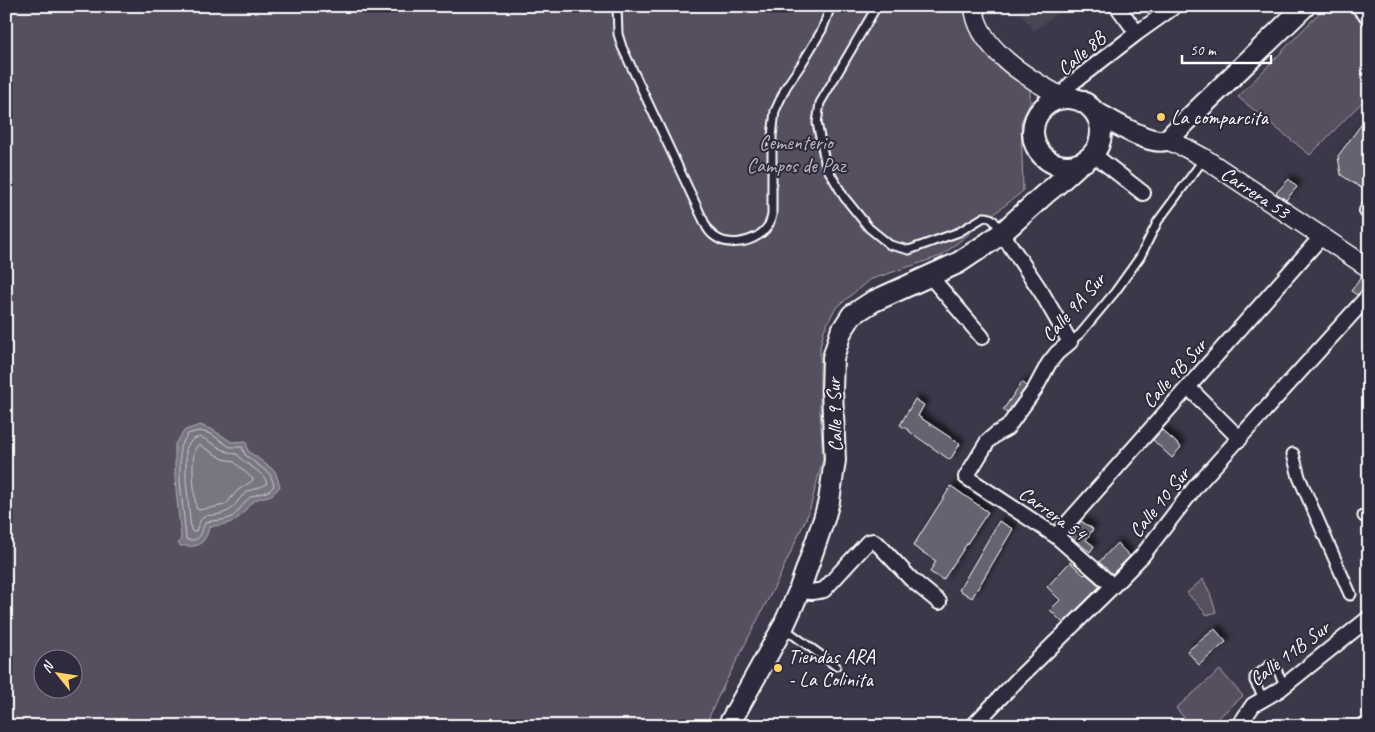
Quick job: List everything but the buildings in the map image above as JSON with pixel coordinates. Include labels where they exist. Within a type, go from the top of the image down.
[{"type":"main road","points":[[1166,140],[1305,6]]},
{"type":"main road","points":[[1095,151],[1101,134],[1099,120],[1095,112],[1083,101],[1070,97],[1057,100],[1036,117],[1032,132],[1036,148],[1042,156],[1060,166],[1077,166],[1095,151],[1135,133]]},
{"type":"main road","name":"Carrera 53","points":[[1095,112],[1135,133],[1153,140],[1166,140]]},
{"type":"main road","points":[[1042,156],[1046,172],[1045,194]]},
{"type":"main road","name":"Calle 9 Sur","points":[[735,721],[799,592],[829,501],[835,460],[832,390],[833,358],[841,332],[852,315],[872,302],[958,263],[988,244],[1077,166]]},
{"type":"street","points":[[974,6],[980,31],[992,47],[1057,100]]},
{"type":"street","points":[[1117,6],[1137,33]]},
{"type":"street","name":"Calle 8B","points":[[1057,100],[1072,83],[1175,6]]},
{"type":"street","points":[[1358,6],[1369,18]]},
{"type":"street","name":"Carrera 53","points":[[1166,140],[1204,158],[1369,268]]},
{"type":"street","points":[[1095,151],[1143,193]]},
{"type":"street","points":[[1002,233],[1042,293],[1070,342]]},
{"type":"street","name":"Calle 9B Sur","points":[[1056,536],[1322,236]]},
{"type":"street","points":[[930,276],[982,337]]},
{"type":"street","name":"Calle 10 Sur","points":[[973,726],[1142,556],[1196,486],[1369,295]]},
{"type":"street","name":"Calle 9A Sur","points":[[966,476],[988,441],[1012,423],[1035,389],[1049,363],[1070,342]]},
{"type":"street","points":[[1188,388],[1240,438]]},
{"type":"street","points":[[1293,454],[1299,477],[1350,594]]},
{"type":"street","name":"Carrera 54","points":[[966,476],[1056,536],[1113,586]]},
{"type":"street","points":[[799,592],[824,590],[868,542],[873,541],[911,579],[938,602]]},
{"type":"street","name":"Calle 11B Sur","points":[[1239,726],[1253,705],[1285,686],[1369,618]]},
{"type":"lane","points":[[617,6],[618,34],[622,47],[706,228],[710,234],[720,240],[732,243],[761,234],[769,224],[772,215],[772,136],[775,111],[786,87],[822,30],[831,6]]},
{"type":"lane","points":[[877,6],[820,103],[817,123],[826,166],[844,197],[862,220],[890,245],[909,250],[959,232],[988,216],[1002,233]]},
{"type":"lane","name":"Calle 9A Sur","points":[[1070,342],[1080,334],[1140,258],[1158,221],[1204,158]]},
{"type":"lane","points":[[783,627],[836,666]]},
{"type":"lane","points":[[1264,699],[1254,681],[1254,677],[1269,665],[1275,666],[1285,686]]},
{"type":"shaded area","points":[[1015,6],[1067,6],[1034,31]]},
{"type":"green space","name":"Cementerio Campos de Paz","points":[[6,6],[971,6],[988,47],[1030,90],[1030,104],[1021,122],[1023,191],[941,256],[869,280],[835,309],[824,330],[820,348],[820,411],[823,459],[809,512],[778,580],[705,726],[6,726]]},
{"type":"green space","points":[[1326,6],[1347,6],[1369,28],[1369,95],[1310,155],[1238,97]]},
{"type":"green space","points":[[1203,579],[1216,612],[1207,615],[1187,593]]},
{"type":"green space","points":[[1220,670],[1243,696],[1209,726],[1191,726],[1176,708]]},
{"type":"water","points":[[200,425],[213,430],[232,442],[246,441],[248,451],[275,471],[280,486],[271,495],[252,502],[236,519],[228,523],[209,527],[206,536],[200,544],[181,546],[178,544],[181,538],[175,480],[175,444],[185,430]]},
{"type":"place","name":"La comparcita","points":[[1161,117]]},
{"type":"place","name":"Tiendas ARA - La Colinita","points":[[778,668]]}]
